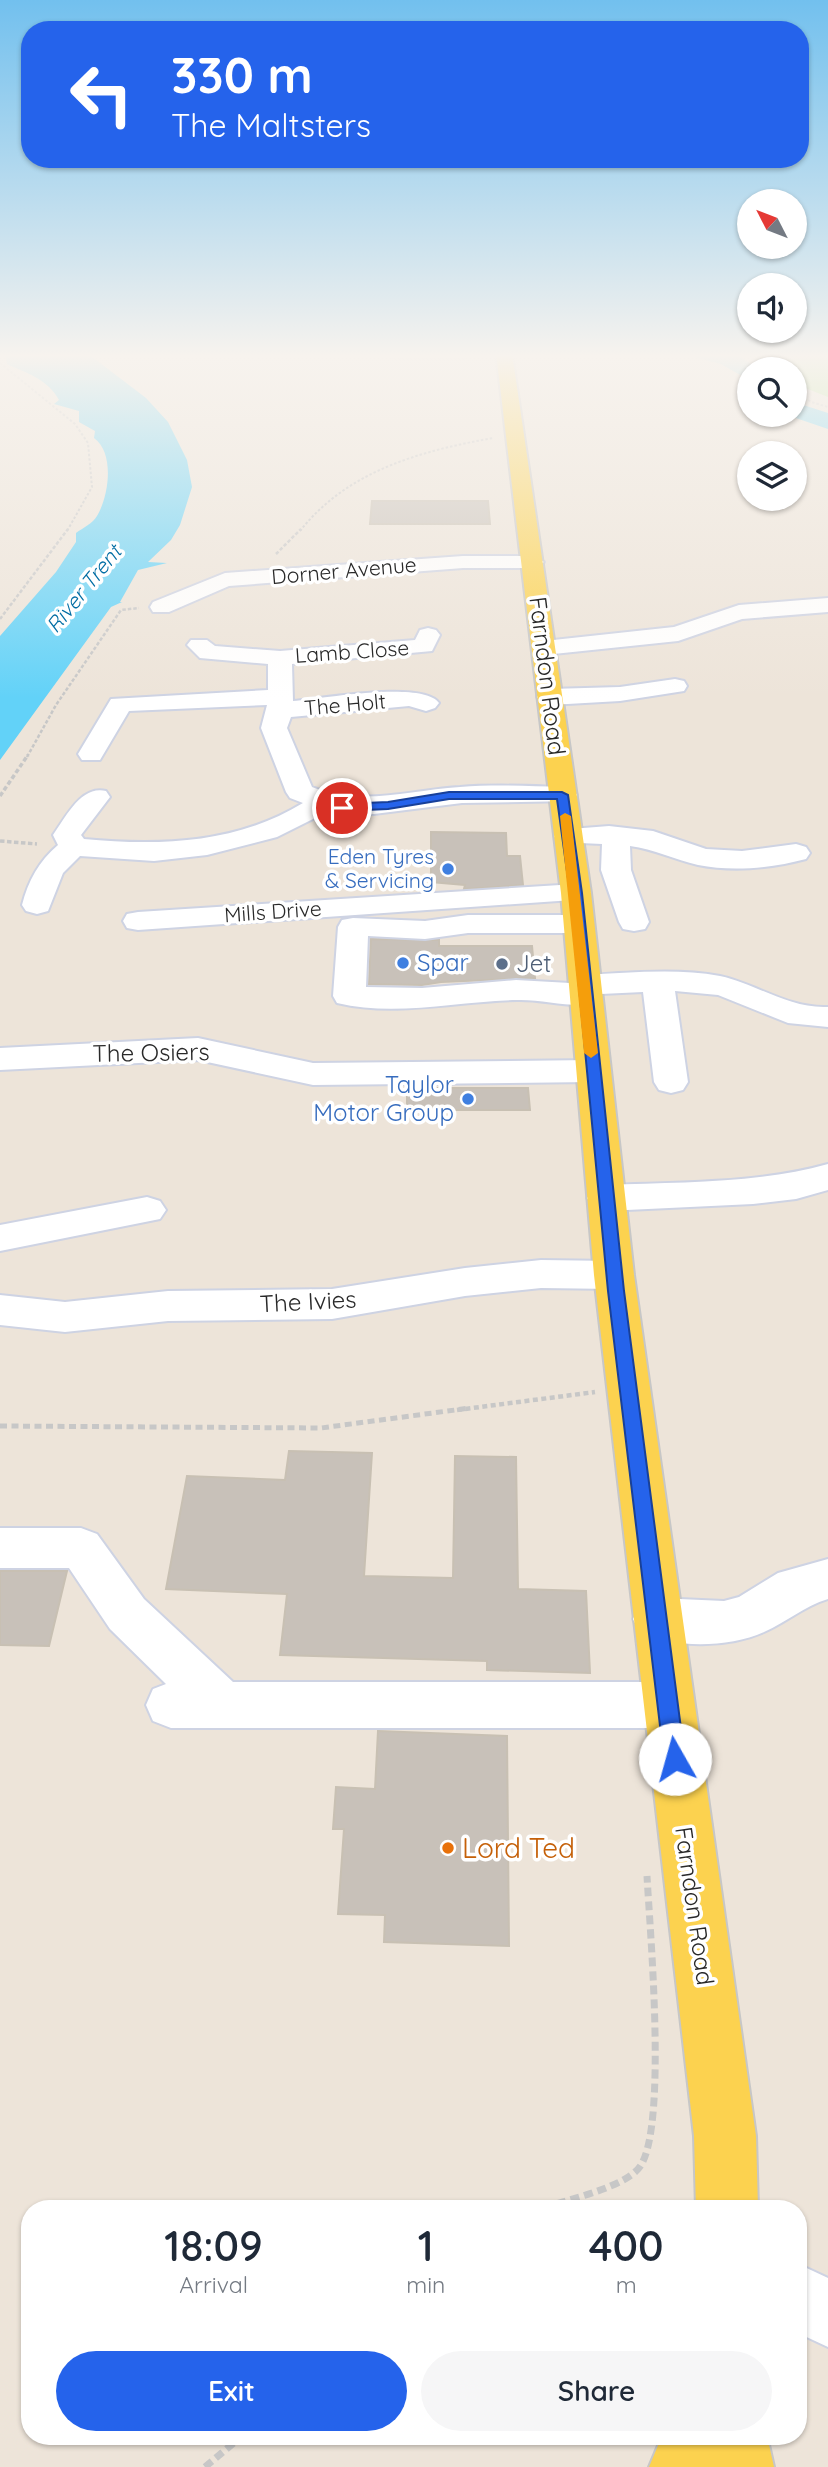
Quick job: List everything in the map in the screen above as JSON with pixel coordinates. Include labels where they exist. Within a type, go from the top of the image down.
[{"type":"main road","name":"Farndon Road","points":[[519,468],[577,909],[614,1275],[724,2136],[727,2200]]},
{"type":"main road","points":[[684,2467],[694,2445]]},
{"type":"main road","points":[[735,2445],[739,2467]]},
{"type":"street","name":"Dorner Avenue","points":[[161,607],[225,580],[463,562],[533,562]]},
{"type":"street","points":[[544,648],[666,636],[739,612],[828,605]]},
{"type":"street","name":"Lamb Close","points":[[201,654],[280,657],[429,648]]},
{"type":"street","name":"Lamb Close","points":[[280,657],[279,704],[274,728],[300,792],[321,803]]},
{"type":"street","points":[[550,697],[620,694],[675,686]]},
{"type":"street","name":"The Holt","points":[[91,754],[120,705],[279,704],[413,697]]},
{"type":"street","points":[[37,905],[42,881],[52,863],[74,847],[164,852],[189,848],[266,834],[297,820],[321,803],[342,808],[388,805],[449,796],[562,795]]},
{"type":"street","points":[[74,847],[67,835],[96,797]]},
{"type":"street","points":[[568,836],[653,839],[702,857],[741,860],[796,853]]},
{"type":"street","points":[[617,836],[616,870],[634,922]]},
{"type":"street","points":[[577,909],[455,928],[405,930],[388,926],[353,927],[349,996],[445,997],[462,993],[585,990],[658,982],[686,982],[723,987],[801,1017],[828,1017]]},
{"type":"street","name":"Mills Drive","points":[[138,921],[577,909]]},
{"type":"street","points":[[658,982],[671,1082]]},
{"type":"street","name":"The Osiers","points":[[0,1059],[198,1049],[228,1052],[287,1070],[313,1074],[593,1072]]},
{"type":"street","points":[[606,1198],[753,1191],[796,1186],[828,1177]]},
{"type":"street","points":[[1,1243],[147,1210]]},
{"type":"street","name":"The Ivies","points":[[0,1310],[65,1317],[168,1307],[332,1304],[516,1277],[614,1275]]},
{"type":"street","points":[[0,1548],[81,1548],[127,1614],[222,1705]]},
{"type":"street","points":[[657,1619],[724,1622],[750,1616],[794,1588],[828,1579]]},
{"type":"street","points":[[171,1704],[667,1705]]},
{"type":"street","points":[[807,2302],[828,2314]]},
{"type":"path","points":[[0,619],[65,534],[92,487],[90,468]]},
{"type":"path","points":[[225,580],[280,552],[324,503],[383,468]]},
{"type":"path","points":[[0,796],[16,776],[55,705],[121,610],[161,607]]},
{"type":"path","points":[[0,1426],[321,1428],[629,1389]]},
{"type":"path","points":[[568,2200],[618,2183],[640,2167],[649,2148],[654,2101],[646,1867]]},
{"type":"path","points":[[205,2467],[231,2445]]},
{"type":"water","name":"River Trent","points":[[107,468],[189,468],[192,487],[180,525],[171,540],[148,562],[167,563],[138,570],[122,602],[111,607],[0,760],[0,636],[56,572],[76,542],[76,533],[97,516],[105,497]]},
{"type":"building","points":[[372,501],[488,501],[490,524],[370,524]]},
{"type":"building","points":[[431,832],[506,833],[507,856],[520,856],[523,885],[464,889],[465,885],[431,882]]},
{"type":"building","points":[[371,939],[439,940],[439,946],[532,946],[535,978],[422,985],[369,984]]},
{"type":"building","name":"Taylor Motor Group","points":[[407,1088],[528,1088],[530,1110],[407,1110]]},
{"type":"building","points":[[289,1451],[372,1453],[364,1576],[453,1578],[455,1456],[516,1457],[518,1589],[586,1591],[590,1673],[487,1670],[487,1661],[280,1655],[287,1594],[166,1589],[187,1476],[285,1480]]},
{"type":"building","points":[[0,1571],[67,1571],[49,1646],[0,1645]]},
{"type":"building","name":"Lord Ted","points":[[378,1731],[507,1736],[509,1946],[384,1942],[385,1915],[338,1914],[344,1829],[333,1829],[336,1787],[375,1789]]},
{"type":"slow traffic","points":[[565,816],[576,893],[591,1053]]},
{"type":"place","name":"Eden Tyres & Servicing","points":[[448,869]]},
{"type":"place","name":"Spar","points":[[403,963]]},
{"type":"place","name":"Jet","points":[[502,964]]},
{"type":"place","name":"Taylor Motor Group","points":[[468,1099]]},
{"type":"place","name":"Lord Ted","points":[[448,1848]]},
{"type":"route","points":[[342,808],[388,805],[449,796],[562,795],[576,893],[616,1291],[675,1759]]}]
